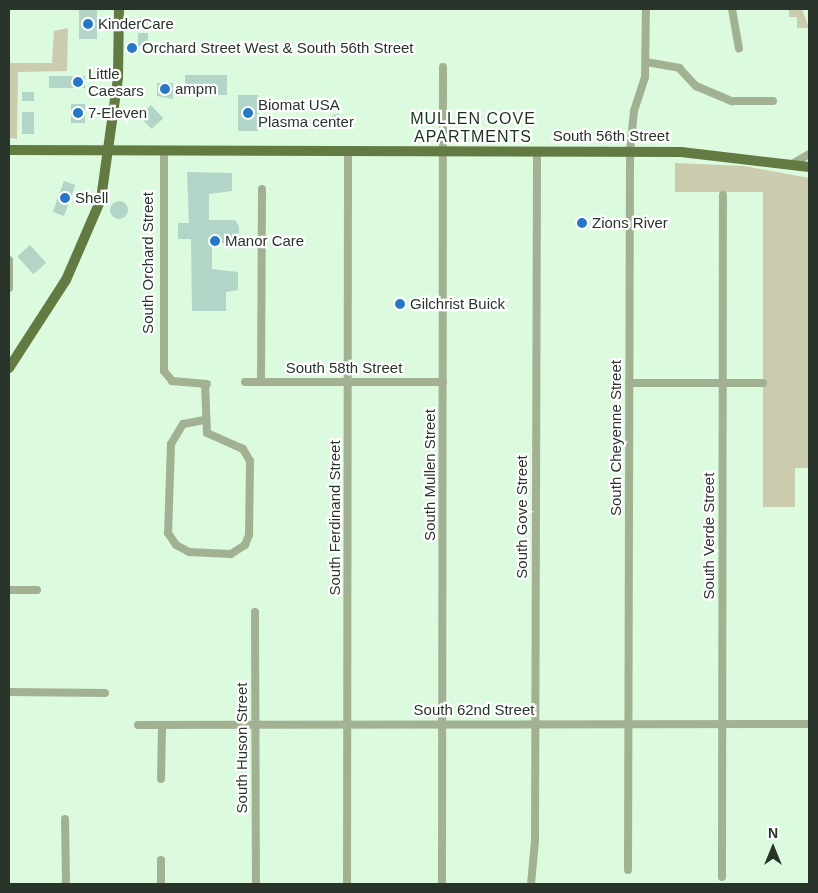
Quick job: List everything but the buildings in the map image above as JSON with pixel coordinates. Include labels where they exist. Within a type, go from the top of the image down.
[{"type":"main road","points":[[9,368],[82,250],[101,199],[111,151],[119,9]]},
{"type":"main road","name":"South 56th Street","points":[[9,150],[630,151],[714,153],[809,168]]},
{"type":"street","name":"South Cheyenne Street","points":[[628,870],[630,151],[646,62],[646,9]]},
{"type":"street","points":[[732,9],[739,48]]},
{"type":"street","points":[[646,62],[679,68],[699,88],[732,101],[773,101]]},
{"type":"street","name":"South Mullen Street","points":[[442,884],[444,724],[443,67]]},
{"type":"street","name":"South Orchard Street","points":[[164,151],[165,376],[172,381],[206,384],[204,420]]},
{"type":"street","name":"South Ferdinand Street","points":[[348,151],[348,884]]},
{"type":"street","name":"South Gove Street","points":[[530,884],[536,723],[537,151]]},
{"type":"street","points":[[792,164],[809,154]]},
{"type":"street","points":[[261,382],[262,190]]},
{"type":"street","name":"South Verde Street","points":[[722,877],[723,195]]},
{"type":"street","points":[[9,260],[12,274],[9,288]]},
{"type":"street","name":"South 58th Street","points":[[245,382],[443,382]]},
{"type":"street","points":[[629,383],[763,382]]},
{"type":"street","points":[[204,420],[210,436],[243,449],[250,461],[249,532],[245,545],[231,554],[189,552],[176,545],[168,534],[171,444],[183,424],[204,420]]},
{"type":"street","points":[[9,590],[37,590]]},
{"type":"street","name":"South Huson Street","points":[[255,612],[256,884]]},
{"type":"street","points":[[9,692],[105,693]]},
{"type":"street","name":"South 62nd Street","points":[[138,725],[348,723],[809,724]]},
{"type":"street","points":[[161,779],[162,725]]},
{"type":"street","points":[[65,819],[66,884]]},
{"type":"street","points":[[161,860],[161,884]]},
{"type":"green space","points":[[789,9],[802,9],[809,28],[797,28],[797,17],[789,17]]},
{"type":"green space","points":[[68,28],[67,71],[18,72],[17,139],[10,138],[9,63],[52,63],[54,31]]},
{"type":"green space","points":[[675,163],[744,166],[809,178],[809,468],[795,468],[795,507],[763,507],[763,192],[675,192]]},
{"type":"place","name":"KinderCare","points":[[88,24]]},
{"type":"place","name":"Orchard Street West & South 56th Street","points":[[132,48]]},
{"type":"place","name":"Little Caesars","points":[[78,82]]},
{"type":"place","name":"ampm","points":[[165,89]]},
{"type":"place","name":"7-Eleven","points":[[78,113]]},
{"type":"place","name":"Biomat USA Plasma center","points":[[248,113]]},
{"type":"place","name":"Shell","points":[[65,198]]},
{"type":"place","name":"Zions River","points":[[582,223]]},
{"type":"place","name":"Manor Care","points":[[215,241]]},
{"type":"place","name":"Gilchrist Buick","points":[[400,304]]},
{"type":"district","name":"MULLEN COVE APARTMENTS","points":[[473,128]]}]
